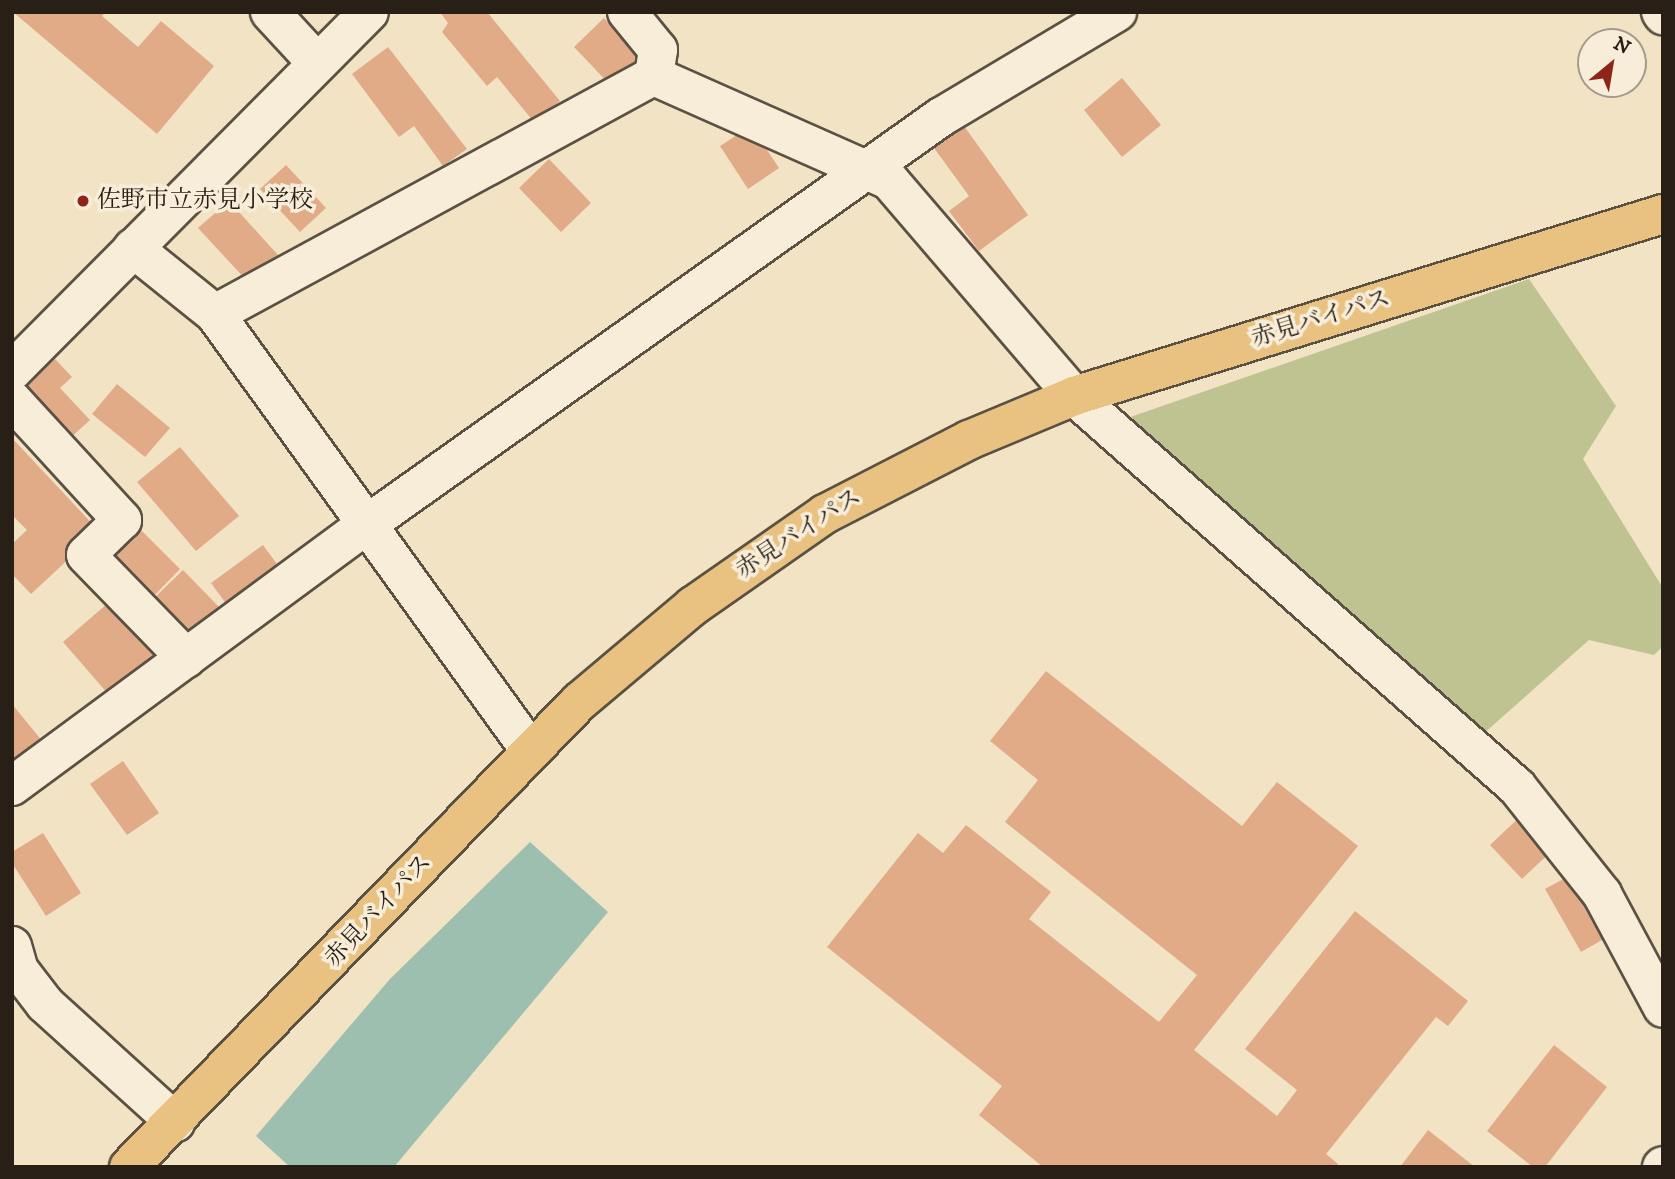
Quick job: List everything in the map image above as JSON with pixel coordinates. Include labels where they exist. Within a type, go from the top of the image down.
[{"type":"main road","name":"赤見バイパス","points":[[129,1167],[530,750],[639,649],[781,542],[886,480],[1074,396],[1663,214]]},
{"type":"street","points":[[270,12],[317,63]]},
{"type":"street","points":[[12,371],[369,12]]},
{"type":"street","points":[[627,12],[658,50],[654,76]]},
{"type":"street","points":[[12,786],[366,525],[865,170],[941,117],[1117,12]]},
{"type":"street","points":[[654,76],[889,180],[1074,396],[1517,787],[1602,894],[1663,1008]]},
{"type":"street","points":[[215,314],[654,76]]},
{"type":"street","points":[[133,248],[215,314],[530,750]]},
{"type":"street","points":[[12,400],[122,520],[86,555],[186,658]]},
{"type":"street","points":[[12,946],[19,970],[45,1004],[175,1122]]},
{"type":"green space","points":[[1529,279],[1616,406],[1583,459],[1663,588],[1663,646],[1654,655],[1589,640],[1474,742],[1113,423]]},
{"type":"shaded area","points":[[530,842],[608,912],[394,1167],[290,1167],[256,1136],[390,979]]},
{"type":"building","points":[[13,12],[106,12],[102,16],[138,47],[161,21],[214,66],[157,134]]},
{"type":"building","points":[[440,12],[487,12],[560,101],[534,122],[497,77],[487,86],[442,32],[448,23]]},
{"type":"building","points":[[604,18],[643,59],[613,88],[574,47]]},
{"type":"building","points":[[388,47],[467,149],[443,166],[414,126],[399,137],[352,74]]},
{"type":"building","points":[[1122,78],[1161,125],[1122,157],[1084,110]]},
{"type":"building","points":[[751,126],[779,168],[748,189],[720,146]]},
{"type":"building","points":[[964,126],[1028,215],[979,251],[949,211],[969,196],[934,148]]},
{"type":"building","points":[[549,159],[591,203],[561,232],[519,188]]},
{"type":"building","points":[[286,165],[326,208],[300,232],[260,189]]},
{"type":"building","points":[[229,201],[278,255],[248,282],[198,228]]},
{"type":"building","points":[[55,359],[72,377],[60,388],[90,420],[67,441],[21,390]]},
{"type":"building","points":[[117,384],[170,428],[145,457],[92,414]]},
{"type":"building","points":[[12,438],[99,531],[31,594],[12,574],[12,544],[27,530],[12,515]]},
{"type":"building","points":[[180,447],[239,516],[196,551],[137,482]]},
{"type":"building","points":[[137,526],[180,569],[149,601],[105,558]]},
{"type":"building","points":[[263,545],[282,571],[230,609],[211,583]]},
{"type":"building","points":[[183,570],[221,609],[188,640],[151,601]]},
{"type":"building","points":[[108,603],[154,656],[109,695],[63,642]]},
{"type":"building","points":[[1046,671],[1242,826],[1277,782],[1358,846],[1194,1050],[1277,1116],[1297,1090],[1245,1049],[1355,911],[1468,1001],[1448,1026],[1436,1017],[1326,1154],[1338,1164],[1335,1167],[1043,1167],[979,1115],[1002,1086],[827,947],[918,833],[943,853],[966,825],[1051,892],[1029,919],[1159,1022],[1197,975],[1005,822],[1038,780],[990,741]]},
{"type":"building","points":[[12,704],[43,742],[12,766]]},
{"type":"building","points":[[123,761],[159,813],[127,835],[90,784]]},
{"type":"building","points":[[1524,813],[1556,847],[1522,879],[1490,845]]},
{"type":"building","points":[[43,833],[81,893],[46,916],[12,863],[12,852]]},
{"type":"building","points":[[1580,870],[1616,932],[1581,952],[1545,889]]},
{"type":"building","points":[[1554,1045],[1607,1087],[1545,1167],[1533,1167],[1487,1131]]},
{"type":"building","points":[[1428,1130],[1475,1167],[1400,1167]]},
{"type":"place","name":"佐野市立赤見小学校","points":[[83,201]]}]
